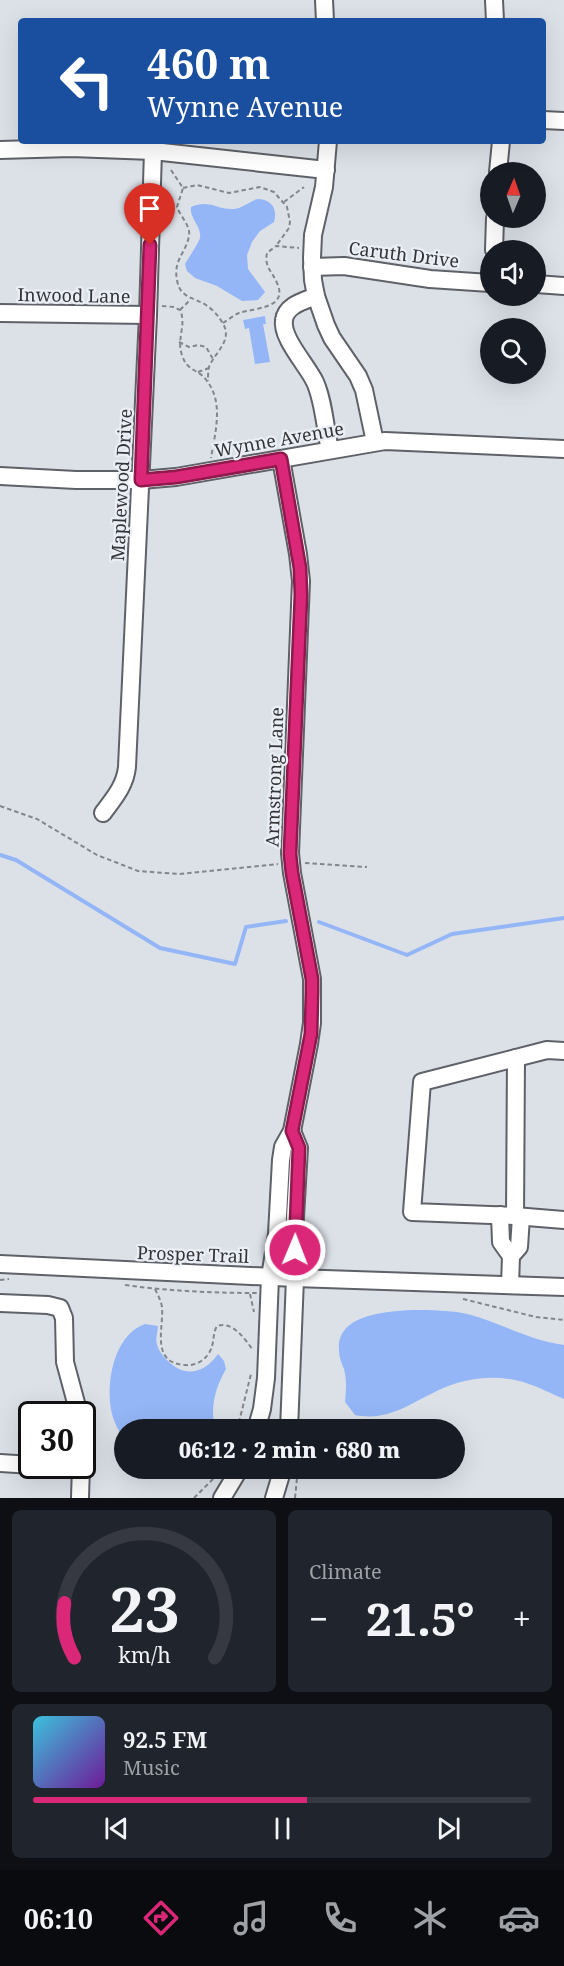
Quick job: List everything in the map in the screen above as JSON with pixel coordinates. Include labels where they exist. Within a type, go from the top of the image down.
[{"type":"street","points":[[324,0],[326,18]]},
{"type":"street","points":[[494,0],[495,18]]},
{"type":"street","points":[[546,120],[564,121]]},
{"type":"street","points":[[328,144],[326,170],[313,235],[312,267],[316,296],[332,339],[364,390],[375,442]]},
{"type":"street","points":[[499,162],[501,144]]},
{"type":"street","points":[[0,150],[71,148],[153,152],[326,170]]},
{"type":"street","name":"Maplewood Drive","points":[[103,813],[126,778],[141,480],[153,310],[153,152]]},
{"type":"street","name":"Caruth Drive","points":[[312,267],[344,266],[430,279],[480,282]]},
{"type":"street","points":[[546,284],[564,285]]},
{"type":"street","points":[[316,296],[290,308],[284,322],[289,338],[318,390],[330,450]]},
{"type":"street","name":"Inwood Lane","points":[[0,313],[153,310]]},
{"type":"street","name":"Wynne Avenue","points":[[0,476],[85,480],[141,480],[176,477],[375,442],[399,441],[564,449]]},
{"type":"street","name":"Armstrong Lane","points":[[259,1419],[266,1378],[270,1276],[277,1234],[281,1160],[283,1147],[292,1131],[311,1034],[312,1000],[312,979],[290,864],[301,580],[281,459]]},
{"type":"street","points":[[564,1051],[547,1050],[422,1082],[412,1212],[564,1220]]},
{"type":"street","points":[[510,1285],[511,1256],[501,1242],[512,1216],[516,1058]]},
{"type":"street","name":"Armstrong Lane","points":[[289,1419],[299,1148],[292,1131]]},
{"type":"street","name":"Prosper Trail","points":[[0,1264],[295,1278],[564,1287]]},
{"type":"street","points":[[0,1303],[48,1305],[55,1306],[62,1311],[64,1351],[76,1401]]},
{"type":"street","points":[[0,1463],[18,1464]]},
{"type":"street","points":[[80,1498],[81,1479]]},
{"type":"street","points":[[222,1498],[233,1479]]},
{"type":"street","points":[[274,1498],[280,1479]]},
{"type":"path","points":[[171,163],[171,170],[183,188]]},
{"type":"path","points":[[164,170],[171,170]]},
{"type":"path","points":[[183,188],[197,185],[229,193],[260,187],[274,192],[284,202],[289,214],[289,228],[276,246]]},
{"type":"path","points":[[284,202],[308,185]]},
{"type":"path","points":[[183,188],[177,207],[188,228],[189,236],[177,262],[176,278],[184,294],[190,300],[208,306],[223,323],[225,332],[224,341],[209,368],[208,381],[217,405],[218,420],[211,460]]},
{"type":"path","points":[[223,323],[240,313],[269,306],[278,297],[278,284],[266,265],[265,259],[269,249],[276,246],[299,248]]},
{"type":"path","points":[[180,310],[190,300]]},
{"type":"path","points":[[153,310],[174,307],[180,310],[184,320],[180,342],[185,363],[208,381]]},
{"type":"path","points":[[180,342],[189,347],[198,345],[206,347],[214,361]]},
{"type":"path","points":[[197,372],[209,368]]},
{"type":"path","points":[[0,806],[37,819],[97,855],[138,872],[179,874],[307,862],[367,867]]},
{"type":"path","points":[[155,1289],[162,1305],[160,1335],[162,1347],[173,1361],[191,1365],[203,1360],[211,1350],[213,1331],[221,1324],[232,1328],[245,1339],[254,1353],[255,1343]]},
{"type":"path","points":[[250,1293],[254,1313]]},
{"type":"path","points":[[240,1419],[251,1375]]},
{"type":"path","points":[[194,1498],[213,1479]]},
{"type":"path","points":[[295,1498],[297,1479]]},
{"type":"water","points":[[257,199],[270,203],[275,212],[274,222],[260,231],[247,255],[248,269],[265,292],[258,300],[242,301],[217,286],[195,278],[187,271],[185,264],[200,238],[191,207],[208,204],[234,209]]},
{"type":"water","points":[[265,316],[266,324],[263,324],[270,362],[255,364],[249,328],[245,329],[243,320]]},
{"type":"water","points":[[411,1310],[464,1313],[540,1340],[564,1345],[564,1399],[516,1380],[483,1378],[451,1385],[390,1413],[379,1416],[355,1415],[345,1402],[346,1382],[339,1353],[340,1339],[345,1329],[364,1317]]},
{"type":"water","points":[[145,1324],[158,1326],[156,1340],[162,1355],[173,1366],[187,1371],[207,1366],[218,1354],[224,1361],[226,1369],[216,1391],[213,1405],[214,1419],[114,1419],[110,1389],[114,1362],[125,1339]]},
{"type":"waterway","points":[[0,855],[16,860],[160,948],[235,964],[246,927],[286,921]]},
{"type":"waterway","points":[[319,922],[407,955],[452,934],[564,918]]},
{"type":"route","points":[[150,245],[141,480],[176,477],[281,459],[300,568],[301,595],[290,864],[312,979],[312,1008],[311,1034],[292,1131],[299,1148],[295,1250]]}]
